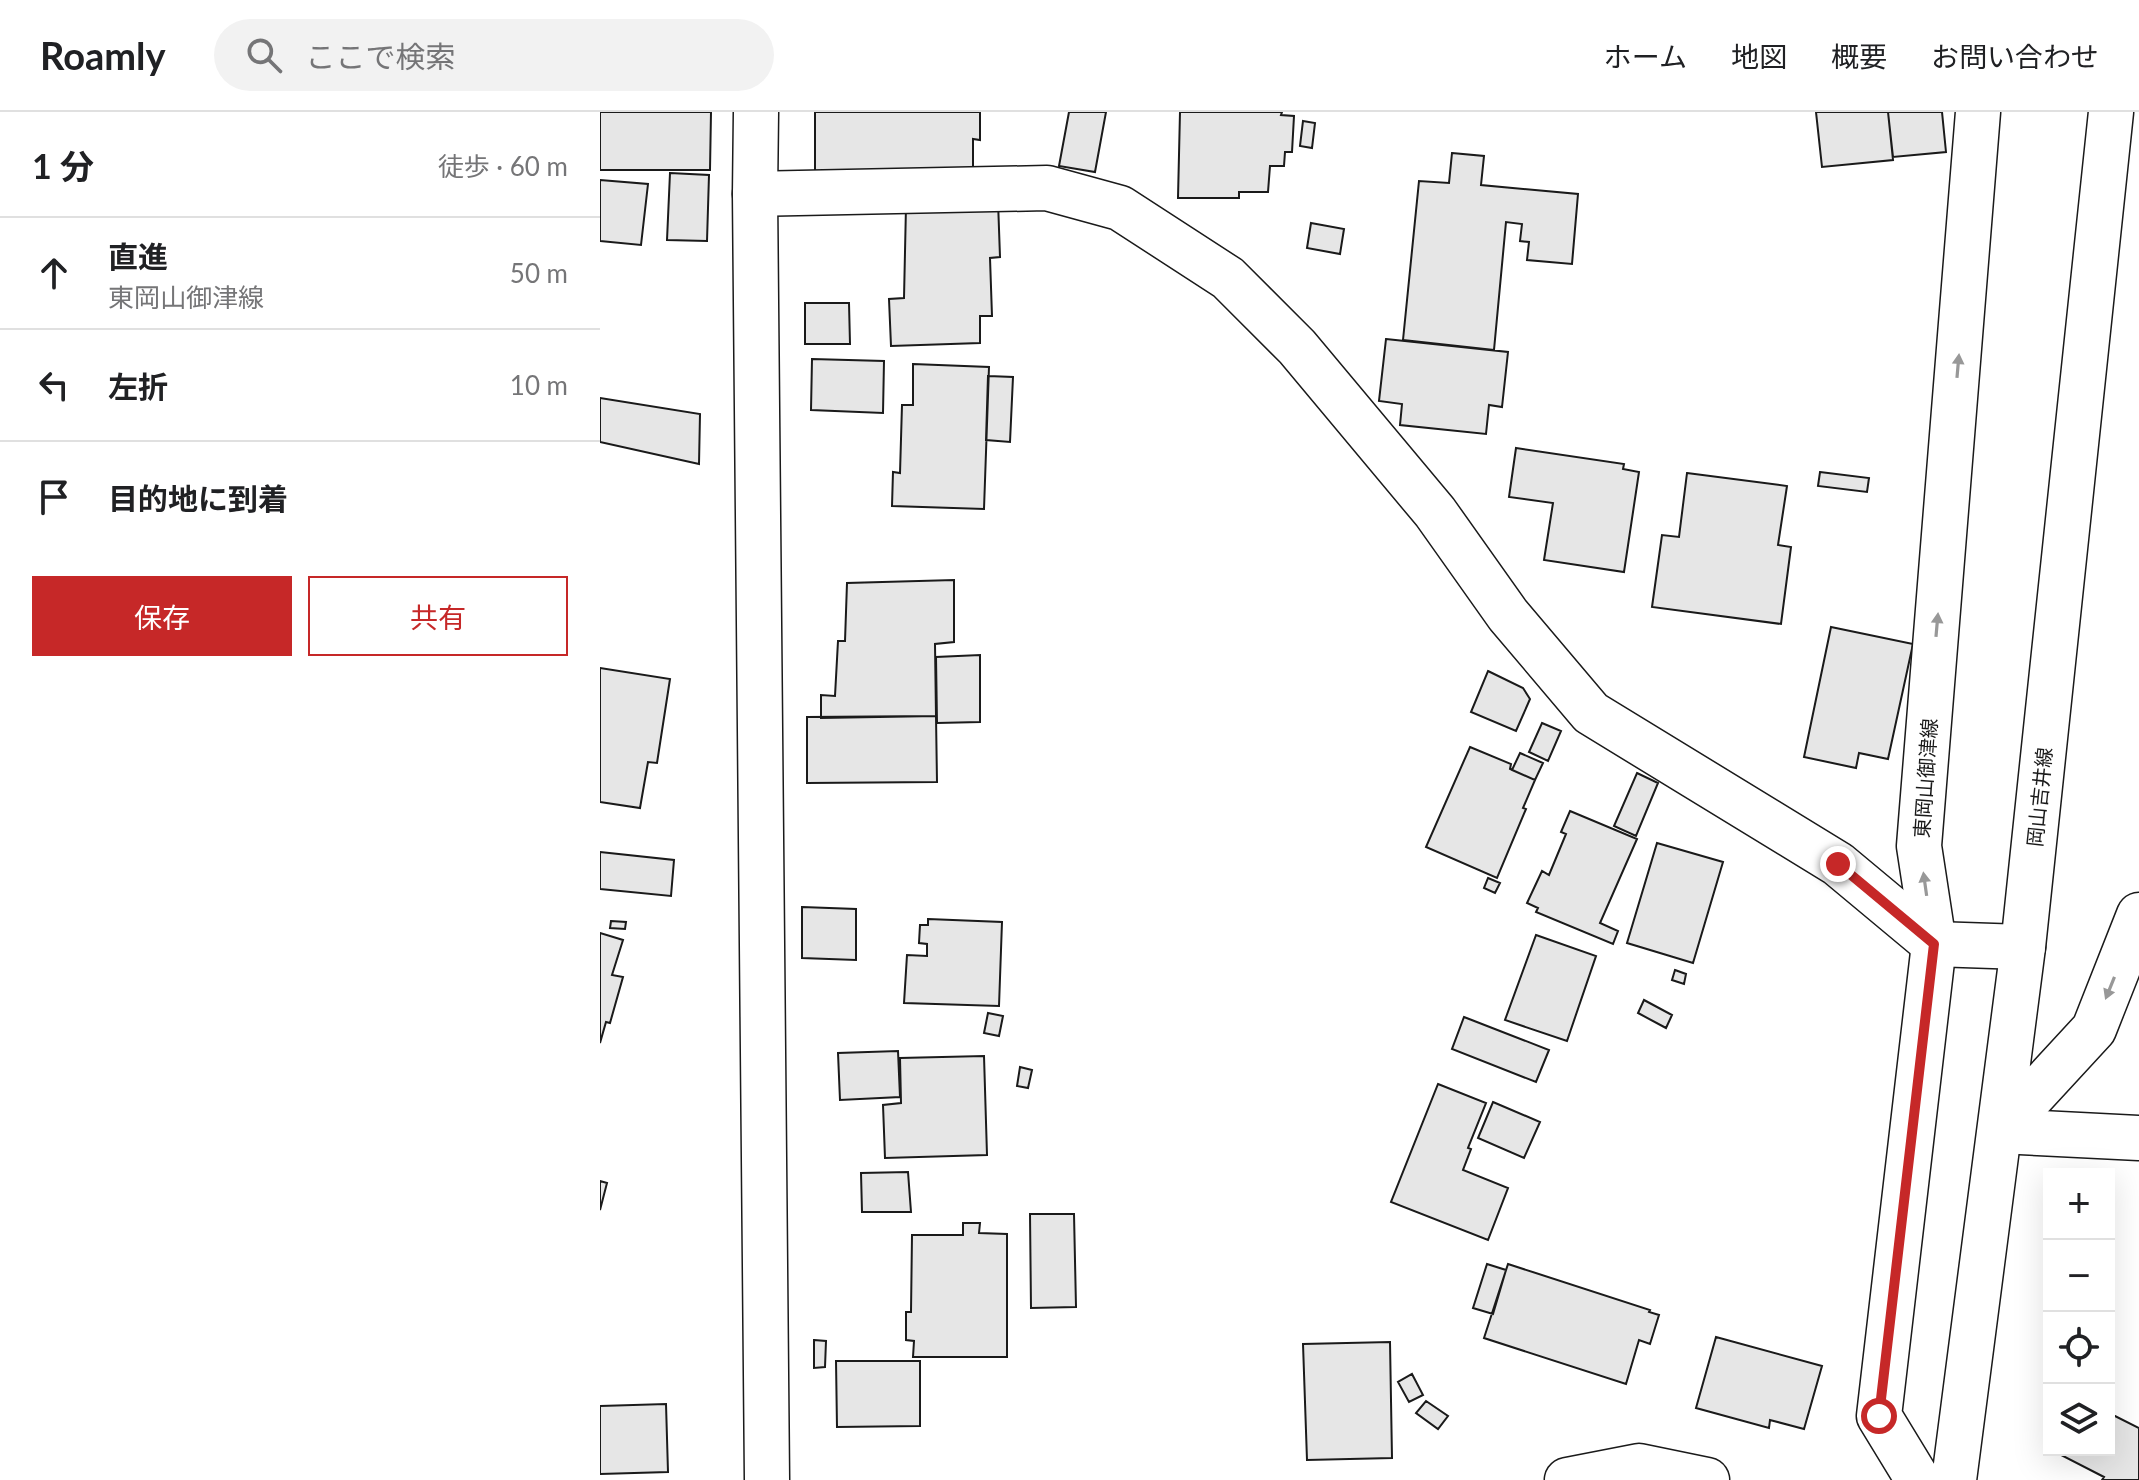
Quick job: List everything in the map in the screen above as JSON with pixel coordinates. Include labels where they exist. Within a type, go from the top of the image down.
[{"type":"street","points":[[756,112],[767,1480]]},
{"type":"street","name":"東岡山御津線","points":[[1918,1480],[1879,1416],[1934,944],[1919,846],[1978,112]]},
{"type":"street","name":"岡山吉井線","points":[[1954,1480],[2023,947],[2111,112]]},
{"type":"street","points":[[755,194],[1047,188],[1120,208],[1228,278],[1297,347],[1435,512],[1508,615],[1591,713],[1838,864],[1934,944],[2023,947]]},
{"type":"street","points":[[2000,1131],[2094,1029],[2139,915]]},
{"type":"street","points":[[2000,1131],[2139,1138]]},
{"type":"street","points":[[1567,1480],[1639,1466],[1707,1480]]},
{"type":"building","points":[[600,112],[711,112],[710,170],[600,170]]},
{"type":"building","points":[[815,112],[980,112],[980,140],[973,139],[973,175],[815,175]]},
{"type":"building","points":[[1069,112],[1106,112],[1095,172],[1059,166]]},
{"type":"building","points":[[1180,112],[1282,112],[1281,115],[1294,116],[1292,152],[1285,152],[1284,166],[1270,166],[1268,192],[1239,192],[1239,198],[1178,198]]},
{"type":"building","points":[[1816,112],[1888,112],[1893,160],[1822,167]]},
{"type":"building","points":[[1888,112],[1942,112],[1946,152],[1893,157]]},
{"type":"building","points":[[1303,121],[1315,123],[1312,148],[1300,146]]},
{"type":"building","points":[[1452,153],[1484,156],[1481,185],[1578,194],[1572,264],[1527,260],[1529,242],[1520,241],[1522,224],[1506,222],[1494,350],[1403,340],[1419,181],[1449,183]]},
{"type":"building","points":[[670,173],[709,175],[707,241],[667,240]]},
{"type":"building","points":[[600,180],[648,184],[641,245],[600,241]]},
{"type":"building","points":[[998,201],[1000,257],[990,258],[992,316],[980,316],[980,343],[891,346],[889,299],[904,298],[906,206]]},
{"type":"building","points":[[1311,223],[1344,229],[1340,254],[1307,248]]},
{"type":"building","points":[[805,303],[849,303],[850,344],[805,344]]},
{"type":"building","points":[[1386,339],[1508,352],[1502,407],[1489,405],[1486,434],[1400,425],[1402,404],[1379,401]]},
{"type":"building","points":[[812,359],[884,361],[883,413],[811,410]]},
{"type":"building","points":[[913,364],[989,367],[984,509],[892,506],[893,472],[900,473],[902,405],[913,405]]},
{"type":"building","points":[[988,376],[1013,377],[1010,442],[986,440]]},
{"type":"building","points":[[600,398],[700,414],[699,464],[600,442]]},
{"type":"building","points":[[1516,448],[1624,464],[1623,469],[1639,472],[1624,572],[1544,560],[1553,503],[1509,497]]},
{"type":"building","points":[[1820,472],[1869,478],[1867,492],[1818,486]]},
{"type":"building","points":[[1687,473],[1787,486],[1778,545],[1791,547],[1781,624],[1652,607],[1662,535],[1679,537]]},
{"type":"building","points":[[954,580],[954,642],[935,644],[936,716],[821,718],[821,695],[835,696],[838,641],[845,641],[847,583]]},
{"type":"building","points":[[1831,627],[1913,644],[1888,759],[1859,753],[1856,768],[1804,757]]},
{"type":"building","points":[[980,655],[980,722],[937,723],[936,657]]},
{"type":"building","points":[[600,668],[670,679],[657,763],[648,762],[640,808],[600,802]]},
{"type":"building","points":[[1488,671],[1523,688],[1530,699],[1516,731],[1471,712]]},
{"type":"building","points":[[936,716],[937,782],[807,783],[807,717]]},
{"type":"building","points":[[1542,723],[1561,731],[1548,761],[1529,752]]},
{"type":"building","points":[[1470,747],[1511,764],[1510,769],[1535,780],[1497,878],[1426,847]]},
{"type":"building","points":[[1520,753],[1543,763],[1535,780],[1512,770]]},
{"type":"building","points":[[1637,773],[1658,783],[1636,836],[1614,826]]},
{"type":"building","points":[[1570,811],[1637,839],[1600,923],[1618,931],[1613,944],[1536,912],[1538,908],[1527,903],[1542,871],[1549,875],[1566,834],[1561,832]]},
{"type":"building","points":[[1657,843],[1723,862],[1693,963],[1627,943]]},
{"type":"building","points":[[600,852],[674,860],[671,896],[600,889]]},
{"type":"building","points":[[1488,878],[1500,883],[1495,893],[1484,888]]},
{"type":"building","points":[[802,907],[856,909],[856,960],[802,958]]},
{"type":"building","points":[[928,919],[1002,922],[999,1006],[904,1003],[907,955],[927,956],[927,944],[919,943],[920,925],[928,925]]},
{"type":"building","points":[[611,921],[626,922],[625,929],[610,928]]},
{"type":"building","points":[[600,933],[623,940],[612,975],[623,977],[610,1023],[606,1022],[600,1043]]},
{"type":"building","points":[[1536,935],[1596,956],[1567,1041],[1505,1020]]},
{"type":"building","points":[[1675,970],[1686,974],[1684,984],[1672,980]]},
{"type":"building","points":[[1644,1000],[1672,1015],[1666,1028],[1638,1013]]},
{"type":"building","points":[[988,1013],[1003,1016],[999,1036],[984,1033]]},
{"type":"building","points":[[1464,1017],[1549,1050],[1536,1082],[1452,1049]]},
{"type":"building","points":[[898,1051],[900,1097],[840,1100],[838,1053]]},
{"type":"building","points":[[984,1056],[987,1155],[885,1158],[883,1105],[901,1103],[900,1058]]},
{"type":"building","points":[[1020,1067],[1032,1070],[1028,1088],[1017,1086]]},
{"type":"building","points":[[1438,1084],[1486,1103],[1468,1148],[1471,1149],[1463,1170],[1508,1188],[1488,1240],[1391,1202]]},
{"type":"building","points":[[1493,1102],[1540,1122],[1524,1158],[1478,1138]]},
{"type":"building","points":[[908,1172],[911,1212],[862,1212],[861,1173]]},
{"type":"building","points":[[600,1181],[607,1183],[600,1210]]},
{"type":"building","points":[[1030,1214],[1074,1214],[1076,1307],[1031,1308]]},
{"type":"building","points":[[963,1223],[980,1223],[979,1233],[1007,1234],[1007,1357],[913,1357],[914,1341],[906,1340],[906,1312],[911,1312],[912,1235],[963,1235]]},
{"type":"building","points":[[1487,1264],[1506,1270],[1493,1314],[1473,1308]]},
{"type":"building","points":[[1508,1264],[1659,1315],[1650,1344],[1639,1340],[1626,1384],[1484,1338]]},
{"type":"building","points":[[1716,1337],[1822,1366],[1804,1429],[1770,1420],[1769,1428],[1696,1408]]},
{"type":"building","points":[[814,1340],[826,1341],[825,1367],[814,1368]]},
{"type":"building","points":[[1390,1342],[1392,1458],[1307,1460],[1303,1344]]},
{"type":"building","points":[[836,1361],[920,1361],[920,1426],[837,1427]]},
{"type":"building","points":[[1412,1374],[1423,1395],[1409,1402],[1398,1382]]},
{"type":"building","points":[[1426,1401],[1448,1416],[1438,1429],[1416,1413]]},
{"type":"building","points":[[666,1404],[668,1472],[600,1474],[600,1406]]},
{"type":"building","points":[[2115,1416],[2139,1428],[2139,1480],[2102,1480],[2104,1477],[2063,1456],[2115,1456]]},
{"type":"route","points":[[1838,864],[1934,944],[1879,1416]]}]
